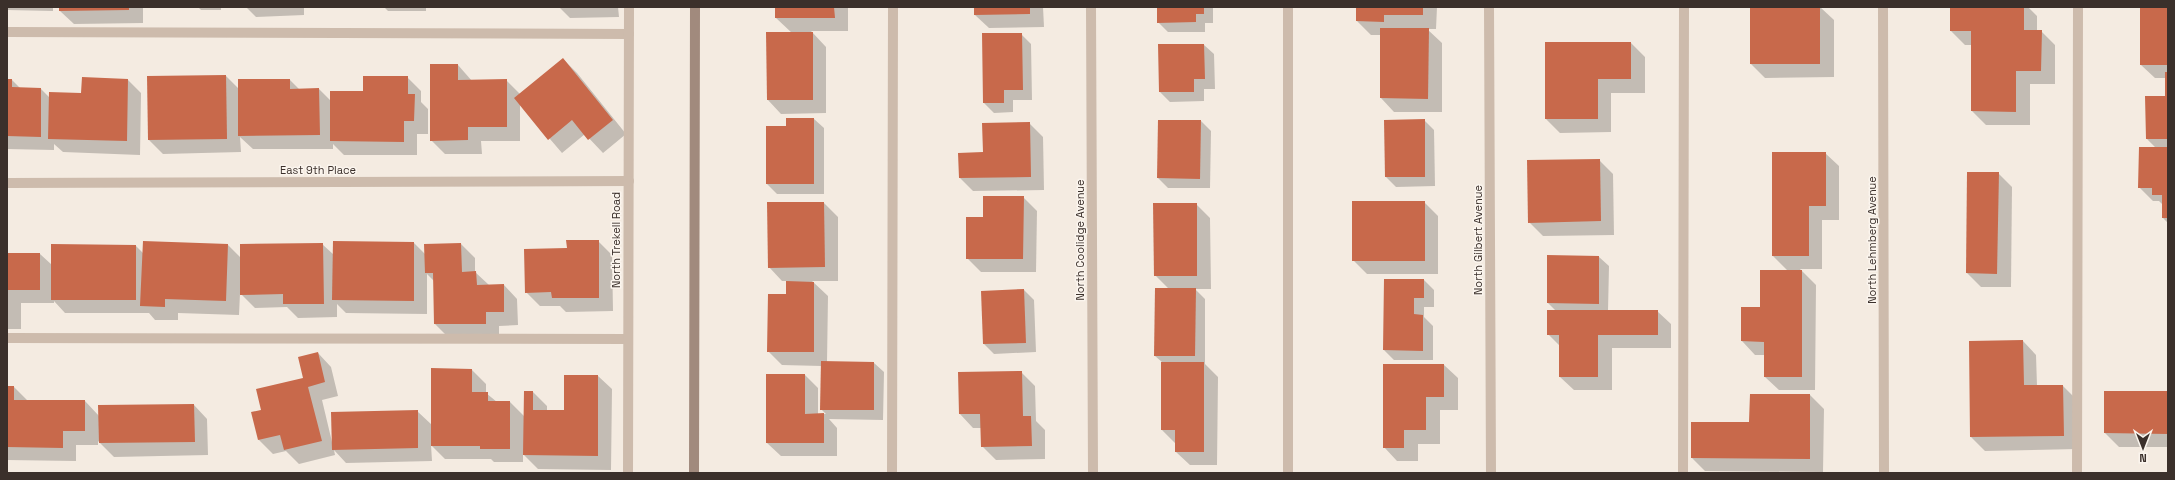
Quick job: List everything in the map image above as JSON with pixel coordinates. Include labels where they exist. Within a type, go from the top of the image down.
[{"type":"main road","points":[[694,473],[695,7]]},
{"type":"street","name":"North Trekell Road","points":[[628,473],[630,7]]},
{"type":"street","points":[[892,473],[893,7]]},
{"type":"street","name":"North Coolidge Avenue","points":[[1091,7],[1093,473]]},
{"type":"street","points":[[1288,7],[1288,473]]},
{"type":"street","name":"North Gilbert Avenue","points":[[1489,7],[1491,473]]},
{"type":"street","points":[[1683,473],[1684,7]]},
{"type":"street","name":"North Lehmberg Avenue","points":[[1883,7],[1884,473]]},
{"type":"street","points":[[2077,473],[2078,7]]},
{"type":"street","points":[[7,32],[629,34]]},
{"type":"street","name":"East 9th Place","points":[[7,183],[629,181]]},
{"type":"street","points":[[7,338],[628,339]]},
{"type":"building","points":[[59,7],[129,7],[129,10],[59,11]]},
{"type":"building","points":[[775,7],[834,7],[835,18],[775,18]]},
{"type":"building","points":[[974,7],[1030,7],[1030,14],[974,15]]},
{"type":"building","points":[[1157,7],[1204,7],[1204,14],[1196,14],[1196,22],[1157,23]]},
{"type":"building","points":[[1356,7],[1423,7],[1423,15],[1384,15],[1384,22],[1356,21]]},
{"type":"building","points":[[1750,7],[1820,7],[1820,64],[1750,64]]},
{"type":"building","points":[[1950,7],[2024,7],[2024,30],[2042,30],[2041,71],[2016,71],[2016,112],[1971,111],[1971,31],[1950,31]]},
{"type":"building","points":[[2140,7],[2168,7],[2168,65],[2140,65]]},
{"type":"building","points":[[1380,28],[1429,28],[1428,99],[1380,98]]},
{"type":"building","points":[[766,32],[813,32],[813,100],[767,100]]},
{"type":"building","points":[[982,33],[1022,33],[1023,90],[1004,90],[1004,103],[983,103]]},
{"type":"building","points":[[1545,42],[1631,42],[1631,79],[1598,79],[1598,119],[1545,119]]},
{"type":"building","points":[[1158,44],[1204,44],[1205,79],[1194,79],[1194,92],[1159,92]]},
{"type":"building","points":[[563,58],[613,120],[588,140],[572,120],[548,140],[514,98]]},
{"type":"building","points":[[430,64],[458,64],[458,80],[507,79],[507,127],[468,127],[468,140],[430,141]]},
{"type":"building","points":[[2165,72],[2168,72],[2168,139],[2146,139],[2145,96],[2165,96]]},
{"type":"building","points":[[226,75],[227,139],[148,140],[147,76]]},
{"type":"building","points":[[363,76],[408,76],[408,94],[415,94],[414,121],[404,121],[404,142],[330,141],[330,91],[363,91]]},
{"type":"building","points":[[82,77],[128,79],[127,141],[48,139],[49,92],[81,93]]},
{"type":"building","points":[[7,79],[12,79],[12,87],[41,88],[41,137],[7,136]]},
{"type":"building","points":[[238,79],[290,79],[290,89],[319,88],[320,135],[238,136]]},
{"type":"building","points":[[786,118],[814,118],[814,184],[766,184],[766,126],[786,126]]},
{"type":"building","points":[[1425,119],[1425,177],[1385,177],[1384,120]]},
{"type":"building","points":[[1158,120],[1201,120],[1200,179],[1157,178]]},
{"type":"building","points":[[1030,122],[1031,177],[959,178],[958,153],[983,152],[982,123]]},
{"type":"building","points":[[2139,147],[2168,147],[2168,218],[2162,218],[2162,195],[2152,195],[2152,188],[2138,188]]},
{"type":"building","points":[[1772,152],[1826,152],[1826,206],[1809,206],[1809,256],[1772,256]]},
{"type":"building","points":[[1600,159],[1601,221],[1528,223],[1527,160]]},
{"type":"building","points":[[1967,172],[1999,172],[1997,274],[1966,273]]},
{"type":"building","points":[[983,196],[1024,196],[1023,259],[966,259],[966,217],[983,217]]},
{"type":"building","points":[[1352,201],[1425,201],[1425,261],[1352,261]]},
{"type":"building","points":[[767,202],[824,202],[825,267],[768,268]]},
{"type":"building","points":[[1153,203],[1197,203],[1197,276],[1154,276]]},
{"type":"building","points":[[566,240],[599,240],[599,298],[552,298],[551,292],[525,293],[524,249],[567,248]]},
{"type":"building","points":[[143,241],[228,244],[226,301],[165,299],[165,307],[140,306]]},
{"type":"building","points":[[333,241],[414,242],[414,301],[332,300]]},
{"type":"building","points":[[323,243],[324,304],[283,304],[283,294],[240,295],[240,244]]},
{"type":"building","points":[[461,243],[462,272],[476,271],[477,285],[504,284],[504,312],[486,312],[486,324],[434,324],[433,273],[425,273],[424,244]]},
{"type":"building","points":[[51,244],[136,245],[136,300],[51,300]]},
{"type":"building","points":[[7,253],[40,253],[40,290],[7,290]]},
{"type":"building","points":[[1547,255],[1599,256],[1599,304],[1547,303]]},
{"type":"building","points":[[1760,270],[1802,270],[1802,377],[1764,377],[1764,342],[1741,341],[1741,307],[1760,307]]},
{"type":"building","points":[[1384,279],[1424,279],[1424,298],[1414,298],[1414,314],[1423,315],[1423,351],[1383,350]]},
{"type":"building","points":[[786,281],[814,282],[814,352],[767,352],[768,294],[786,294]]},
{"type":"building","points":[[1155,288],[1196,288],[1195,356],[1154,356]]},
{"type":"building","points":[[1024,289],[1026,343],[983,344],[981,291]]},
{"type":"building","points":[[1547,310],[1658,310],[1658,335],[1598,335],[1598,377],[1559,377],[1559,335],[1547,335]]},
{"type":"building","points":[[2023,340],[2024,385],[2063,385],[2064,436],[1970,437],[1969,341]]},
{"type":"building","points":[[318,352],[325,382],[308,387],[322,441],[284,450],[280,435],[258,440],[251,412],[261,410],[256,389],[303,378],[298,357]]},
{"type":"building","points":[[821,361],[874,362],[874,410],[820,410]]},
{"type":"building","points":[[1161,362],[1204,362],[1204,452],[1175,452],[1175,430],[1161,430]]},
{"type":"building","points":[[1383,364],[1444,364],[1444,397],[1426,397],[1426,430],[1404,430],[1404,448],[1383,448]]},
{"type":"building","points":[[431,368],[472,369],[472,392],[488,392],[488,401],[510,401],[510,449],[480,449],[480,446],[431,446]]},
{"type":"building","points":[[1022,371],[1023,416],[1031,416],[1032,446],[981,447],[980,414],[959,414],[958,372]]},
{"type":"building","points":[[766,374],[805,374],[805,414],[824,413],[824,443],[766,443]]},
{"type":"building","points":[[564,375],[598,375],[598,456],[523,455],[524,391],[533,391],[533,410],[564,410]]},
{"type":"building","points":[[7,386],[14,386],[14,400],[85,400],[85,431],[63,431],[63,448],[7,447]]},
{"type":"building","points":[[2104,391],[2168,391],[2168,434],[2104,433]]},
{"type":"building","points":[[1750,394],[1810,394],[1810,459],[1691,458],[1691,422],[1749,422]]},
{"type":"building","points":[[194,404],[195,442],[99,443],[98,405]]},
{"type":"building","points":[[418,410],[418,448],[332,450],[331,412]]}]
